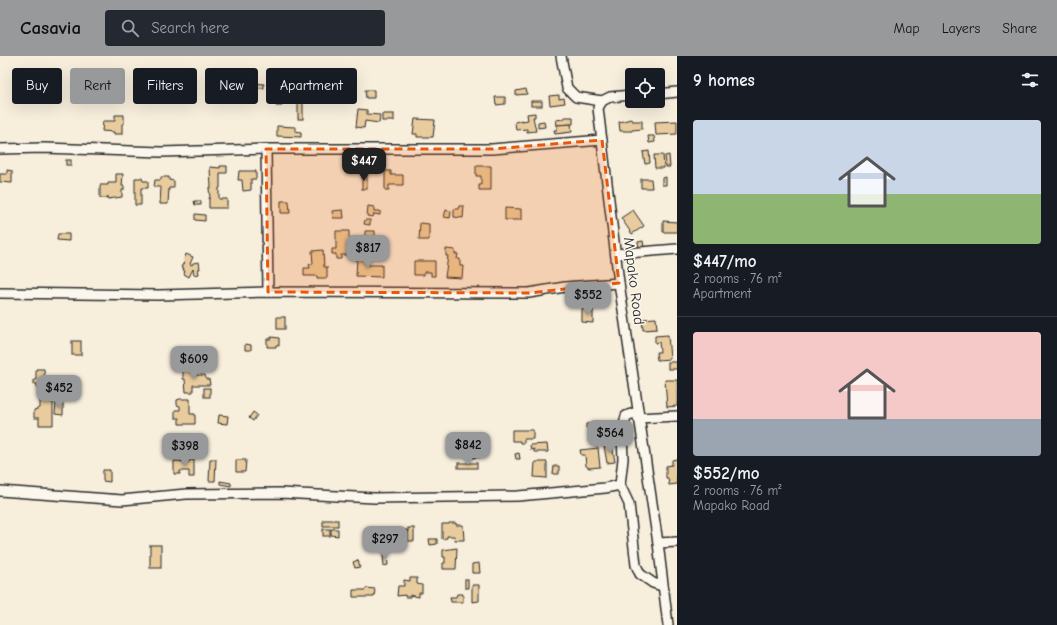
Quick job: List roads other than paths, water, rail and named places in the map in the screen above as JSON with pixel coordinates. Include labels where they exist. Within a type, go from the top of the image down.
[{"type":"street","points":[[561,56],[567,88],[576,97],[602,101],[610,97],[625,96]]},
{"type":"street","points":[[665,93],[677,92]]},
{"type":"street","name":"Mapako Road","points":[[602,101],[598,108],[619,282],[658,542],[662,586],[668,625]]},
{"type":"street","points":[[0,149],[44,148],[161,152],[266,149],[492,149],[602,140]]},
{"type":"street","points":[[266,149],[268,292]]},
{"type":"street","points":[[616,254],[677,249]]},
{"type":"street","points":[[0,293],[159,295],[268,292],[529,292],[619,282]]},
{"type":"street","points":[[662,586],[653,583],[640,574],[636,564],[629,504],[620,485],[623,459],[622,434],[626,416],[677,416]]},
{"type":"street","points":[[0,491],[122,500],[186,494],[281,493],[374,498],[518,496],[605,488],[620,485]]},
{"type":"street","points":[[658,542],[677,542]]}]
